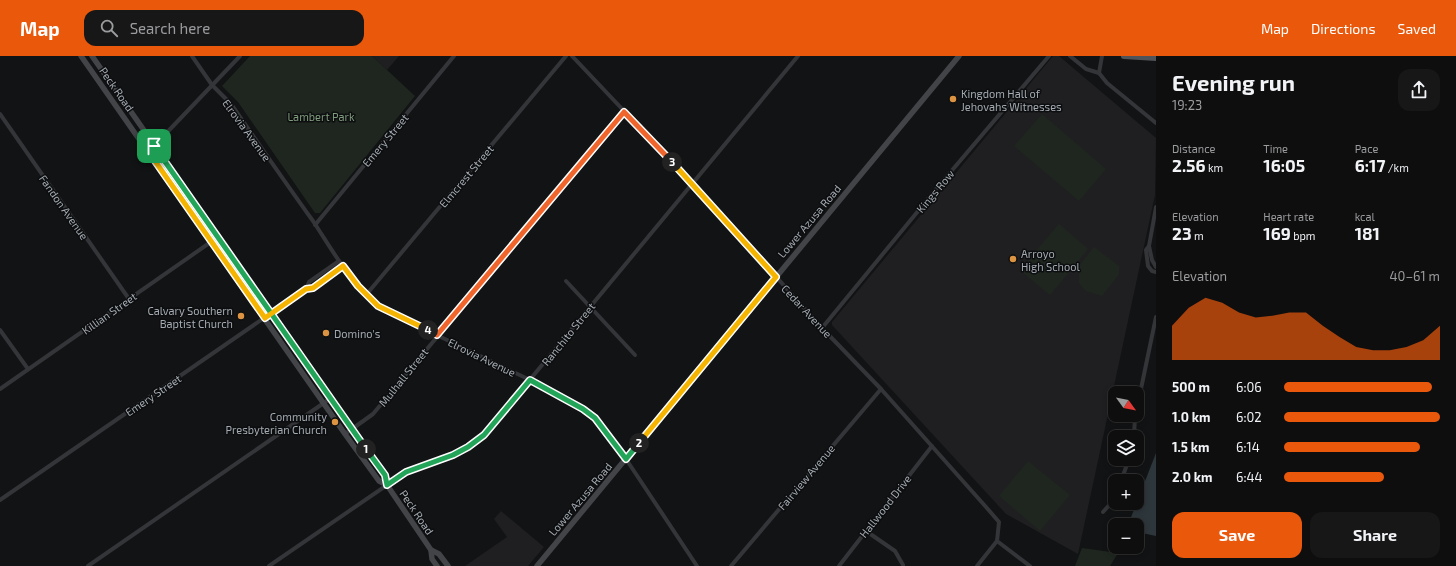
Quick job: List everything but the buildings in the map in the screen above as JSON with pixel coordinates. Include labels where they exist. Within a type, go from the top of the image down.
[{"type":"main road","name":"Peck Road","points":[[81,56],[345,434],[379,481],[387,485]]},
{"type":"main road","name":"Peck Road","points":[[92,56],[385,475],[387,485],[431,550],[432,559],[437,566]]},
{"type":"main road","name":"Lower Azusa Road","points":[[537,566],[959,56]]},
{"type":"main road","points":[[1124,56],[1156,58]]},
{"type":"main road","name":"Peck Road","points":[[431,550],[439,554],[448,566]]},
{"type":"street","name":"Elrovia Avenue","points":[[192,56],[212,85],[231,104],[343,266],[366,295],[378,306],[390,313],[530,380],[583,409],[595,418],[626,459],[697,566]]},
{"type":"street","points":[[148,151],[240,56]]},
{"type":"street","name":"Emery Street","points":[[315,225],[454,56]]},
{"type":"street","name":"Elmcrest Street","points":[[366,295],[566,56]]},
{"type":"street","name":"Cedar Avenue","points":[[572,56],[693,184],[822,328],[881,389],[999,522],[997,541]]},
{"type":"street","name":"Ranchito Street","points":[[268,566],[406,472],[453,455],[468,447],[484,435],[798,56]]},
{"type":"street","name":"Kings Row","points":[[822,328],[1049,56]]},
{"type":"street","points":[[1070,56],[1086,69],[1099,73],[1107,83],[1156,123]]},
{"type":"street","points":[[1099,73],[1102,56]]},
{"type":"street","name":"Mulhall Street","points":[[345,434],[373,414],[437,335],[624,112]]},
{"type":"street","name":"Fandon Avenue","points":[[0,114],[129,300]]},
{"type":"street","points":[[1156,208],[1149,246],[1146,250],[1148,266],[1152,272],[1156,272]]},
{"type":"street","name":"Killian Street","points":[[0,389],[218,237]]},
{"type":"street","points":[[1149,246],[1152,260],[1156,267]]},
{"type":"street","name":"Emery Street","points":[[306,289],[309,282],[340,261]]},
{"type":"street","name":"Emery Street","points":[[0,500],[306,289],[313,288],[343,266]]},
{"type":"street","points":[[566,281],[636,355]]},
{"type":"street","points":[[1142,386],[1156,318]]},
{"type":"street","points":[[0,330],[28,369]]},
{"type":"street","name":"Fairview Avenue","points":[[731,566],[881,389]]},
{"type":"street","points":[[88,566],[331,398]]},
{"type":"street","name":"Hallwood Drive","points":[[838,566],[932,446]]},
{"type":"street","points":[[1103,512],[1108,506]]},
{"type":"street","points":[[866,531],[895,551],[903,565]]},
{"type":"street","points":[[977,566],[997,541],[1030,566]]},
{"type":"shaded area","points":[[372,56],[399,56],[387,70]]},
{"type":"shaded area","name":"Arroyo High School","points":[[1053,56],[1059,56],[1156,138],[1155,195],[1114,386],[1108,386],[1108,414],[1078,554],[1006,514],[832,325],[832,322]]},
{"type":"shaded area","points":[[1156,453],[1156,536],[1144,533],[1144,518],[1131,518],[1134,510],[1144,510],[1144,484]]},
{"type":"shaded area","points":[[501,511],[544,547],[528,566],[465,566],[507,537],[494,519]]},
{"type":"green space","name":"Lambert Park","points":[[250,56],[372,56],[415,96],[320,213],[315,213],[238,102],[222,86]]},
{"type":"green space","points":[[1042,114],[1106,169],[1079,201],[1014,146]]},
{"type":"green space","points":[[1059,224],[1088,249],[1050,295],[1020,270]]},
{"type":"green space","points":[[1094,247],[1119,266],[1119,274],[1102,296],[1086,291],[1079,283],[1079,266]]},
{"type":"green space","points":[[1028,461],[1070,495],[1040,531],[999,496]]},
{"type":"green space","points":[[1082,548],[1108,552],[1108,554],[1117,554],[1110,566],[1075,566]]},
{"type":"place","name":"Kingdom Hall of Jehovahs Witnesses","points":[[953,99]]},
{"type":"place","name":"Arroyo High School","points":[[1013,259]]},
{"type":"place","name":"Calvary Southern Baptist Church","points":[[241,316]]},
{"type":"place","name":"Domino's","points":[[326,333]]},
{"type":"place","name":"Community Presbyterian Church","points":[[335,422]]},
{"type":"route","points":[[154,146],[148,151],[265,318],[272,313],[284,304],[306,289],[313,288],[343,266],[358,286],[378,306],[437,335],[624,112],[692,183],[776,277],[626,459],[595,418],[583,409],[530,380],[484,435],[468,447],[453,455],[419,466],[406,472],[387,485],[385,475],[272,313],[154,146]]}]
